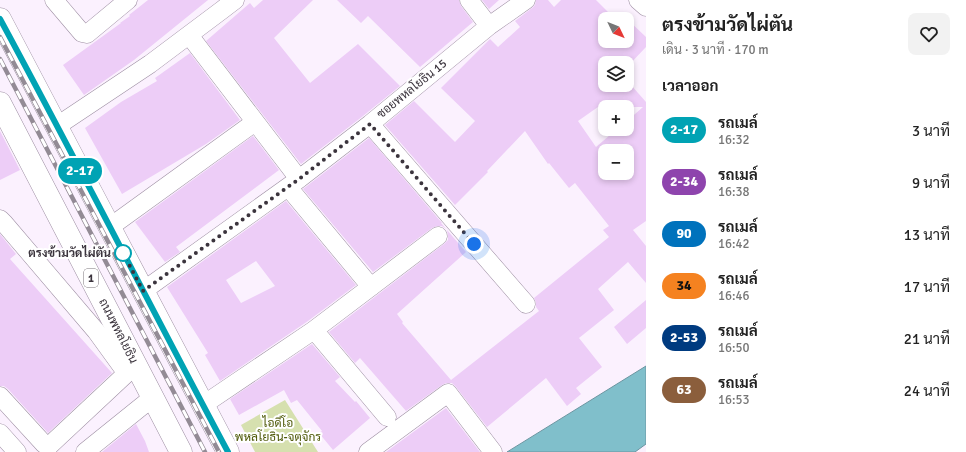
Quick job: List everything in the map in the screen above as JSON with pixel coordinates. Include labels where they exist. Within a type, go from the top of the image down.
[{"type":"main road","points":[[0,20],[228,452]]},
{"type":"main road","name":"ถนนพหลโยธิน","points":[[0,103],[181,452]]},
{"type":"street","points":[[54,0],[82,33],[87,34],[128,0]]},
{"type":"street","points":[[57,126],[150,64],[235,0]]},
{"type":"street","points":[[469,0],[490,26]]},
{"type":"street","name":"ซอยพหลโยธิน 15","points":[[143,291],[294,183],[370,124],[490,26],[526,0]]},
{"type":"street","points":[[638,0],[646,7]]},
{"type":"street","points":[[189,35],[255,122],[294,183],[371,288]]},
{"type":"street","points":[[110,227],[255,122]]},
{"type":"street","points":[[370,124],[526,304]]},
{"type":"street","points":[[0,219],[96,331],[126,374],[49,446],[44,444],[0,396]]},
{"type":"street","points":[[203,405],[314,330],[438,236]]},
{"type":"street","points":[[96,331],[111,316]]},
{"type":"street","points":[[314,330],[387,417]]},
{"type":"street","points":[[368,452],[448,393],[493,452]]},
{"type":"street","points":[[85,452],[152,398]]},
{"type":"street","points":[[0,433],[17,452]]},
{"type":"green space","name":"ไอดีโอ พหลโยธิน-จตุจักร","points":[[285,400],[318,452],[255,452],[241,425]]},
{"type":"water","points":[[646,366],[646,444],[635,452],[507,452]]},
{"type":"building","points":[[148,0],[208,0],[134,60],[84,95],[63,65],[121,23]]},
{"type":"building","points":[[263,0],[313,0],[274,38],[310,83],[358,44],[400,86],[301,164],[206,41],[250,3],[254,8]]},
{"type":"building","points":[[337,0],[459,0],[461,6],[473,22],[420,67],[368,16],[361,23]]},
{"type":"building","points":[[482,0],[499,0],[489,9]]},
{"type":"building","points":[[536,0],[548,0],[554,7],[561,0],[596,0],[608,12],[598,12],[598,48],[634,48],[634,26],[646,37],[646,47],[634,60],[634,56],[598,56],[598,92],[634,92],[634,88],[646,102],[646,221],[633,230],[646,246],[646,283],[628,262],[598,289],[614,310],[579,338],[602,367],[576,388],[581,394],[567,406],[546,378],[487,427],[452,383],[442,385],[406,411],[360,358],[355,363],[329,332],[444,244],[448,240],[447,230],[466,252],[397,314],[403,322],[402,323],[451,380],[539,311],[536,307],[534,298],[609,237],[603,230],[609,226],[575,183],[569,188],[549,163],[548,164],[525,131],[487,171],[488,172],[455,205],[385,125],[414,101],[455,142],[475,121],[441,88],[490,39],[498,47],[520,27],[515,21],[535,5]],"holes":[[[598,100],[634,100],[634,107],[643,107],[634,115],[634,136],[609,136],[600,144],[634,144],[634,180],[598,180],[598,145],[596,147],[578,121],[598,107]]]},
{"type":"building","points":[[190,53],[240,120],[206,144],[122,194],[85,128],[121,102],[157,81],[155,78]]},
{"type":"building","points":[[0,131],[20,170],[0,180]]},
{"type":"building","points":[[253,136],[279,170],[176,247],[180,252],[165,262],[135,222]]},
{"type":"building","points":[[369,138],[446,229],[442,226],[432,228],[373,272],[303,189]]},
{"type":"building","points":[[286,201],[356,285],[308,321],[220,381],[205,355],[208,353],[167,287]],"holes":[[[256,261],[275,286],[241,303],[226,280]]]},
{"type":"building","points":[[0,234],[16,254],[10,259],[112,373],[48,433],[8,389],[4,386],[0,386]]},
{"type":"building","points":[[646,300],[646,328],[627,344],[614,327]]},
{"type":"building","points":[[312,344],[340,377],[335,381],[355,402],[356,401],[370,418],[333,450],[319,433],[322,431],[297,400],[291,403],[284,390],[239,415],[230,399]]},
{"type":"building","points":[[446,408],[480,452],[386,452]]},
{"type":"building","points":[[136,424],[149,452],[102,452]]},
{"type":"railway","points":[[0,37],[219,452]]},
{"type":"railway","points":[[0,59],[205,452]]},
{"type":"bus line","name":"2-17","points":[[0,19],[228,452]]},
{"type":"place","name":"ตรงข้ามวัดไผ่ตัน","points":[[123,253]]},
{"type":"route","points":[[123,253],[143,291],[299,179],[370,124],[474,244]]}]
